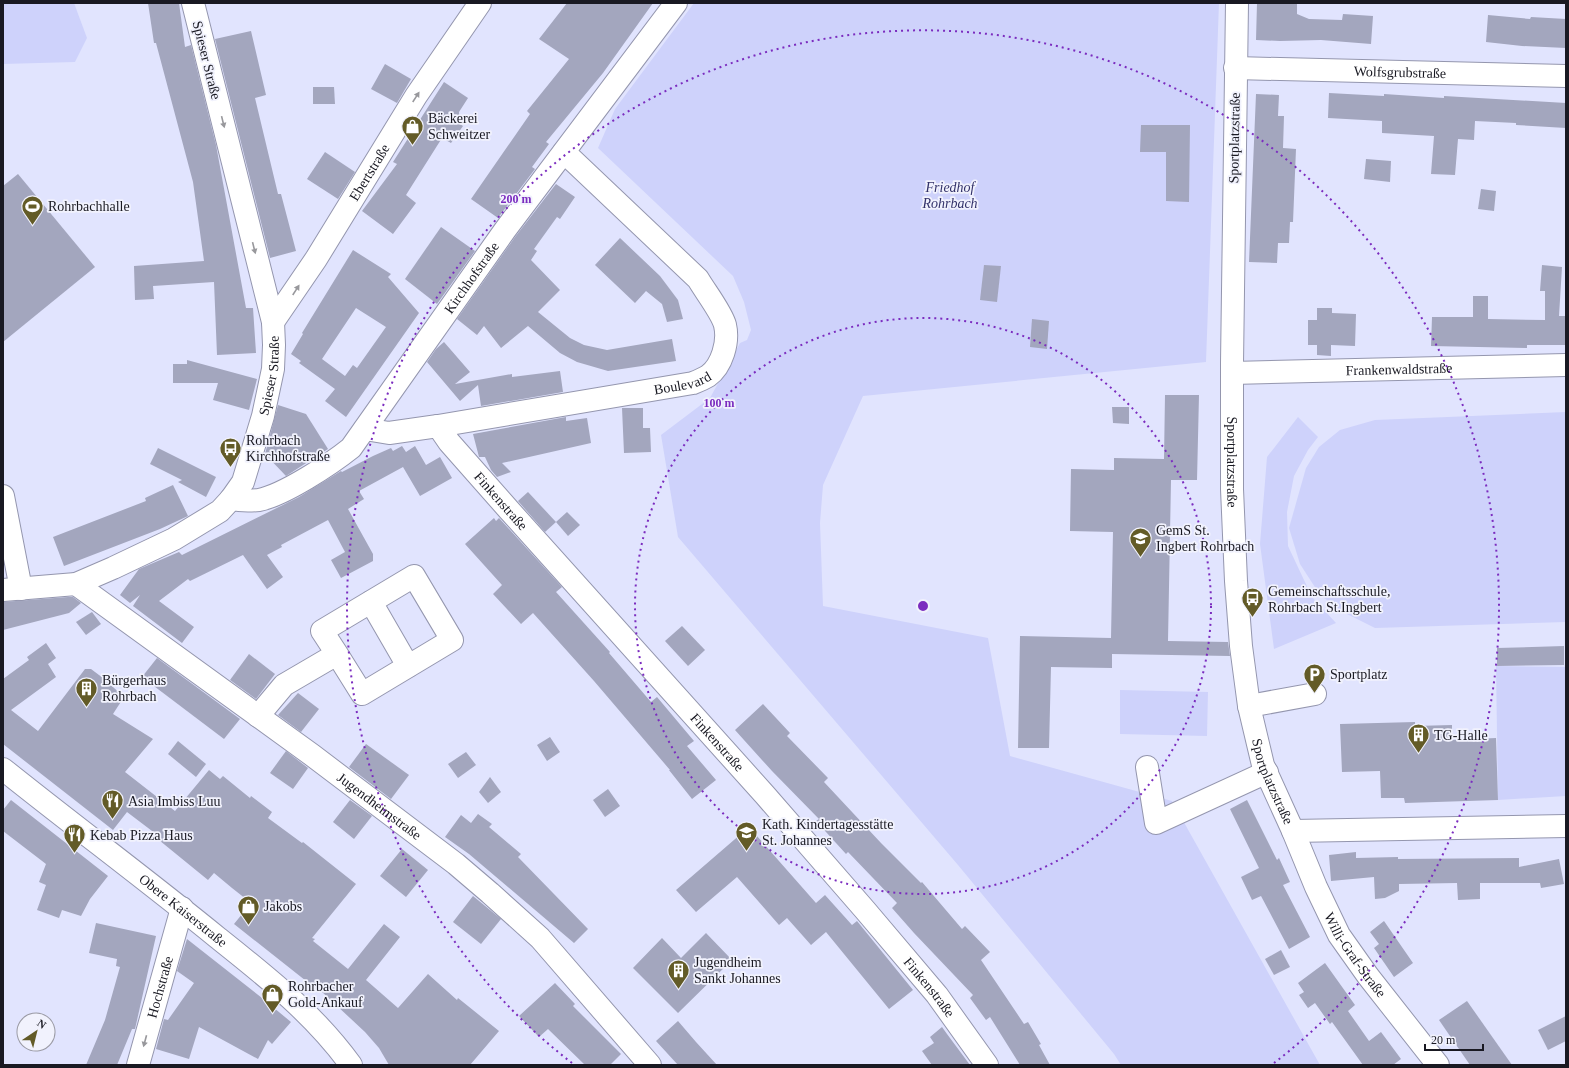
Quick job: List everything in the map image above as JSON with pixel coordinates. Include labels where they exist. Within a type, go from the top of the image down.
[{"type":"street","name":"Spieser Straße","points":[[12,589],[76,584],[113,568],[174,539],[220,511],[243,482],[263,416],[273,369],[273,322],[193,3]]},
{"type":"street","name":"Ebertstraße","points":[[273,322],[316,259],[416,96],[480,3]]},
{"type":"street","name":"Kirchhofstraße","points":[[231,499],[243,502],[261,499],[282,491],[334,462],[351,448],[461,292],[676,3]]},
{"type":"street","name":"Sportplatzstraße","points":[[1237,3],[1235,68],[1232,489],[1236,581],[1241,646],[1249,706],[1263,765],[1293,832],[1566,826]]},
{"type":"street","name":"Wolfsgrubstraße","points":[[1235,68],[1566,76]]},
{"type":"street","name":"Boulevard","points":[[365,429],[389,433],[694,383],[708,376],[718,363],[726,346],[725,325],[698,279],[564,152]]},
{"type":"street","name":"Frankenwaldstraße","points":[[1232,373],[1566,365]]},
{"type":"street","name":"Finkenstraße","points":[[438,426],[449,442],[509,510],[765,795],[860,904],[937,995],[987,1065]]},
{"type":"street","points":[[3,496],[12,589]]},
{"type":"street","points":[[414,576],[452,640],[362,694],[322,631],[371,602],[414,576]]},
{"type":"street","name":"Jugendheimstraße","points":[[76,584],[258,716],[456,864],[490,892],[540,938],[650,1065]]},
{"type":"street","points":[[371,602],[408,666]]},
{"type":"street","points":[[258,716],[284,685],[337,654]]},
{"type":"street","points":[[1249,706],[1316,694]]},
{"type":"street","points":[[1147,767],[1156,823],[1267,772]]},
{"type":"street","name":"Obere Kaiserstraße","points":[[6,777],[182,908],[274,983],[310,1016],[341,1051],[351,1065]]},
{"type":"street","name":"Willi-Graf-Straße","points":[[1293,832],[1316,887],[1340,935],[1368,976],[1438,1065]]},
{"type":"street","name":"Hochstraße","points":[[138,1065],[182,908]]},
{"type":"green space","points":[[3,3],[74,3],[87,38],[75,62],[3,64]]},
{"type":"green space","name":"Friedhof Rohrbach","points":[[694,3],[1219,3],[1206,362],[863,396],[823,485],[820,523],[823,606],[988,638],[1010,756],[1172,801],[1320,1065],[1121,1065],[1114,1054],[958,865],[678,537],[661,435],[710,398],[740,343],[747,340],[751,330],[744,302],[733,276],[598,148],[615,109]]},
{"type":"green space","points":[[1566,412],[1566,622],[1375,628],[1343,612],[1320,595],[1300,564],[1289,528],[1306,468],[1319,447],[1340,430],[1375,420]]},
{"type":"green space","points":[[1298,417],[1318,437],[1308,450],[1294,476],[1287,512],[1288,546],[1312,597],[1336,623],[1274,649],[1260,544],[1267,457]]},
{"type":"green space","points":[[1496,666],[1566,667],[1566,796],[1498,800]]},
{"type":"green space","points":[[1120,690],[1208,692],[1207,736],[1120,734]]},
{"type":"building","points":[[148,3],[179,3],[185,47],[191,45],[216,145],[246,308],[253,308],[256,353],[217,355],[214,282],[153,286],[154,299],[135,300],[134,266],[204,261],[193,182],[156,43],[154,43]]},
{"type":"building","points":[[567,3],[653,3],[603,73],[546,142],[549,144],[532,167],[535,169],[498,218],[471,199],[530,114],[527,111],[569,59],[539,39]]},
{"type":"building","points":[[1257,3],[1297,3],[1297,14],[1309,19],[1342,20],[1343,14],[1373,16],[1371,44],[1321,40],[1256,40]]},
{"type":"building","points":[[1488,15],[1530,19],[1531,17],[1566,19],[1566,48],[1522,46],[1486,42]]},
{"type":"building","points":[[251,31],[266,95],[255,98],[278,194],[281,194],[296,251],[270,258],[215,39]]},
{"type":"building","points":[[385,64],[411,79],[397,103],[371,89]]},
{"type":"building","points":[[444,82],[468,98],[459,112],[460,124],[463,126],[451,143],[442,138],[406,195],[416,203],[393,234],[362,211],[397,164],[393,162]]},
{"type":"building","points":[[313,87],[334,87],[335,104],[313,104]]},
{"type":"building","points":[[1329,93],[1384,96],[1384,94],[1444,98],[1444,96],[1566,103],[1566,128],[1475,121],[1474,140],[1458,139],[1455,175],[1431,174],[1434,136],[1382,133],[1382,121],[1328,118]]},
{"type":"building","points":[[1256,94],[1279,95],[1278,116],[1284,116],[1283,148],[1296,149],[1293,222],[1290,222],[1289,243],[1278,243],[1277,263],[1249,262]]},
{"type":"building","points":[[1141,125],[1190,125],[1189,202],[1166,201],[1166,152],[1140,152]]},
{"type":"building","points":[[325,152],[355,172],[338,199],[307,179]]},
{"type":"building","points":[[1366,159],[1391,161],[1390,182],[1364,179]]},
{"type":"building","name":"Rohrbachhalle","points":[[18,174],[95,267],[3,342],[3,186]]},
{"type":"building","points":[[556,184],[575,197],[560,219],[557,217],[534,249],[537,251],[531,260],[560,290],[538,312],[570,338],[584,345],[607,350],[672,339],[676,361],[608,371],[577,362],[560,353],[528,326],[501,348],[484,326],[477,335],[457,319],[515,237]]},
{"type":"building","points":[[1481,189],[1496,191],[1494,211],[1478,209]]},
{"type":"building","points":[[441,227],[475,251],[437,304],[405,279]]},
{"type":"building","points":[[620,238],[660,276],[678,300],[683,319],[667,322],[662,304],[646,291],[635,303],[595,265]]},
{"type":"building","points":[[353,250],[391,274],[388,277],[419,313],[346,417],[325,401],[335,389],[299,363],[301,361],[291,354],[303,334],[302,333]],"holes":[[[356,308],[386,327],[357,368],[353,365],[345,376],[322,359]]]},
{"type":"building","points":[[984,265],[1001,266],[997,302],[980,300]]},
{"type":"building","points":[[1542,265],[1562,267],[1559,316],[1566,316],[1566,345],[1527,345],[1527,348],[1431,346],[1432,317],[1473,317],[1473,296],[1488,296],[1488,319],[1545,320],[1545,291],[1540,291]]},
{"type":"building","points":[[1317,308],[1332,308],[1332,313],[1356,314],[1355,346],[1331,345],[1331,356],[1317,355],[1317,345],[1308,345],[1308,320],[1317,320]]},
{"type":"building","points":[[1032,319],[1049,321],[1047,349],[1030,347]]},
{"type":"building","points":[[444,342],[470,372],[455,384],[512,374],[512,377],[560,371],[563,392],[481,406],[478,385],[460,401],[427,362],[436,349]]},
{"type":"building","points":[[187,360],[257,379],[249,410],[213,400],[218,383],[173,383],[173,364],[187,364]]},
{"type":"building","name":"GemS St. Ingbert Rohrbach","points":[[1165,395],[1199,395],[1197,480],[1171,480],[1168,641],[1228,642],[1230,656],[1112,654],[1112,668],[1051,667],[1049,748],[1018,748],[1020,636],[1111,638],[1113,532],[1070,531],[1071,469],[1114,470],[1114,458],[1164,459]]},
{"type":"building","points":[[278,405],[306,414],[328,449],[286,476],[265,454]]},
{"type":"building","points":[[1112,407],[1129,407],[1129,424],[1113,423]]},
{"type":"building","points":[[622,408],[643,408],[643,428],[650,428],[651,452],[624,453]]},
{"type":"building","points":[[566,417],[566,421],[587,418],[591,443],[502,463],[511,472],[497,477],[491,470],[485,457],[479,457],[473,434]]},
{"type":"building","points":[[402,446],[406,452],[415,446],[426,465],[440,457],[452,478],[420,496],[403,467],[359,491],[364,499],[348,509],[373,554],[373,561],[341,578],[331,560],[345,552],[328,520],[281,545],[282,547],[267,555],[283,577],[267,589],[243,555],[190,581],[188,579],[159,601],[194,627],[182,643],[133,606],[140,595],[130,603],[120,595],[139,569],[179,552],[182,555],[299,497],[341,471],[342,472],[391,448],[393,451]]},
{"type":"building","points":[[158,448],[216,477],[206,497],[178,482],[182,480],[150,464]]},
{"type":"building","points":[[173,485],[188,516],[160,529],[64,566],[53,537],[146,501],[145,498]]},
{"type":"building","points":[[528,492],[556,522],[545,532],[518,501]]},
{"type":"building","points":[[567,512],[580,525],[568,536],[556,522]]},
{"type":"building","points":[[494,518],[496,521],[499,518],[562,587],[556,592],[610,652],[609,653],[651,702],[657,697],[694,741],[687,746],[716,780],[692,799],[670,770],[594,681],[533,613],[521,624],[493,594],[502,585],[465,544]]},
{"type":"building","points":[[73,597],[81,603],[69,613],[3,630],[3,602]]},
{"type":"building","points":[[92,612],[101,624],[86,635],[76,622]]},
{"type":"building","points":[[682,626],[705,650],[688,666],[665,641]]},
{"type":"building","points":[[46,643],[56,658],[48,664],[56,677],[11,710],[38,731],[85,669],[91,669],[103,678],[124,697],[113,714],[153,739],[125,772],[175,811],[209,770],[220,779],[223,776],[250,798],[251,796],[272,812],[268,818],[302,843],[303,842],[356,884],[312,938],[315,939],[313,941],[348,969],[384,924],[400,937],[366,980],[398,1008],[428,974],[457,1000],[458,998],[499,1031],[470,1065],[389,1065],[379,1048],[365,1032],[321,991],[320,992],[234,924],[251,903],[214,873],[208,880],[154,836],[156,834],[127,812],[113,830],[3,744],[3,679],[29,660],[27,657]]},
{"type":"building","points":[[1564,646],[1564,665],[1497,666],[1497,648]]},
{"type":"building","points":[[249,654],[275,674],[256,699],[230,680]]},
{"type":"building","points":[[157,658],[240,719],[224,739],[142,677]]},
{"type":"building","points":[[298,693],[319,709],[301,732],[278,715]]},
{"type":"building","points":[[763,704],[790,733],[787,736],[828,778],[824,782],[881,843],[921,883],[922,882],[962,929],[965,926],[990,952],[981,960],[1024,1024],[1028,1022],[1041,1044],[1039,1045],[1050,1065],[1020,1065],[990,1017],[986,1020],[970,998],[973,995],[892,908],[897,903],[848,852],[846,854],[816,821],[819,819],[772,771],[735,730]]},
{"type":"building","name":"TG-Halle","points":[[1415,722],[1415,726],[1452,725],[1452,740],[1496,738],[1498,800],[1405,803],[1404,798],[1381,798],[1380,771],[1342,772],[1340,724]]},
{"type":"building","points":[[550,737],[560,752],[547,761],[537,745]]},
{"type":"building","points":[[178,741],[206,764],[196,777],[168,754]]},
{"type":"building","points":[[366,744],[409,775],[391,799],[349,767]]},
{"type":"building","points":[[286,751],[308,768],[293,789],[270,773]]},
{"type":"building","points":[[466,752],[476,765],[458,778],[448,764]]},
{"type":"building","points":[[490,777],[501,792],[488,803],[479,792]]},
{"type":"building","points":[[608,789],[620,806],[605,817],[593,800]]},
{"type":"building","points":[[11,800],[108,876],[90,899],[81,916],[62,910],[59,918],[37,910],[46,885],[39,882],[46,864],[3,831],[3,810]]},
{"type":"building","points":[[350,800],[372,816],[354,839],[333,822]]},
{"type":"building","points":[[1247,800],[1277,860],[1279,858],[1290,882],[1283,885],[1310,937],[1289,949],[1261,896],[1252,900],[1241,877],[1259,868],[1230,809]]},
{"type":"building","points":[[478,814],[492,824],[489,827],[521,854],[518,857],[588,929],[574,943],[469,854],[445,837],[461,815],[471,823]]},
{"type":"building","points":[[749,827],[816,903],[825,895],[852,925],[857,921],[913,990],[889,1009],[826,932],[811,945],[787,918],[779,925],[737,877],[696,912],[676,890]]},
{"type":"building","points":[[402,849],[428,870],[406,897],[380,876]]},
{"type":"building","points":[[1356,852],[1356,858],[1519,858],[1519,867],[1559,859],[1564,884],[1541,888],[1540,883],[1480,883],[1480,899],[1458,900],[1457,883],[1399,884],[1399,891],[1385,898],[1375,899],[1374,877],[1331,881],[1329,855]]},
{"type":"building","points":[[473,896],[501,919],[481,944],[453,922]]},
{"type":"building","points":[[1384,921],[1413,963],[1394,977],[1374,948],[1379,944],[1370,932]]},
{"type":"building","points":[[96,923],[156,936],[135,1029],[132,1029],[117,1065],[86,1065],[105,1020],[120,967],[116,966],[117,959],[89,953]]},
{"type":"building","name":"Jugendheim Sankt Johannes","points":[[706,933],[732,960],[678,1013],[633,968],[662,938],[681,958]]},
{"type":"building","points":[[187,939],[291,1022],[272,1044],[268,1040],[258,1059],[199,1027],[189,1059],[156,1049],[164,1019],[168,1020],[194,983],[177,971]]},
{"type":"building","points":[[1281,950],[1290,967],[1274,975],[1265,959]]},
{"type":"building","points":[[1325,963],[1355,1005],[1348,1011],[1369,1041],[1381,1032],[1401,1059],[1393,1065],[1363,1065],[1332,1022],[1330,1024],[1315,1003],[1308,1008],[1299,995],[1304,992],[1298,983]]},
{"type":"building","points":[[555,983],[575,1004],[573,1006],[621,1054],[610,1065],[585,1065],[548,1029],[539,1037],[519,1016]]},
{"type":"building","points":[[1467,1001],[1512,1065],[1470,1065],[1439,1020]]},
{"type":"building","points":[[1566,1016],[1566,1041],[1548,1050],[1538,1030]]},
{"type":"building","points":[[678,1021],[717,1065],[678,1065],[656,1041]]},
{"type":"building","points":[[942,1027],[970,1065],[932,1065],[922,1051],[934,1043],[930,1037]]},
{"type":"place","name":"Bäckerei Schweitzer","points":[[412,146]]},
{"type":"place","name":"Rohrbachhalle","points":[[32,226]]},
{"type":"place","name":"Rohrbach Kirchhofstraße","points":[[231,468]]},
{"type":"place","name":"GemS St. Ingbert Rohrbach","points":[[1141,558]]},
{"type":"place","name":"Gemeinschaftsschule, Rohrbach St.Ingbert","points":[[1253,618]]},
{"type":"place","name":"Sportplatz","points":[[1315,694]]},
{"type":"place","name":"Bürgerhaus Rohrbach","points":[[86,708]]},
{"type":"place","name":"TG-Halle","points":[[1419,754]]},
{"type":"place","name":"Asia Imbiss Luu","points":[[112,820]]},
{"type":"place","name":"Kath. Kindertagesstätte St. Johannes","points":[[746,852]]},
{"type":"place","name":"Kebab Pizza Haus","points":[[75,854]]},
{"type":"place","name":"Jakobs","points":[[248,926]]},
{"type":"place","name":"Jugendheim Sankt Johannes","points":[[678,990]]},
{"type":"place","name":"Rohrbacher Gold-Ankauf","points":[[273,1014]]}]
